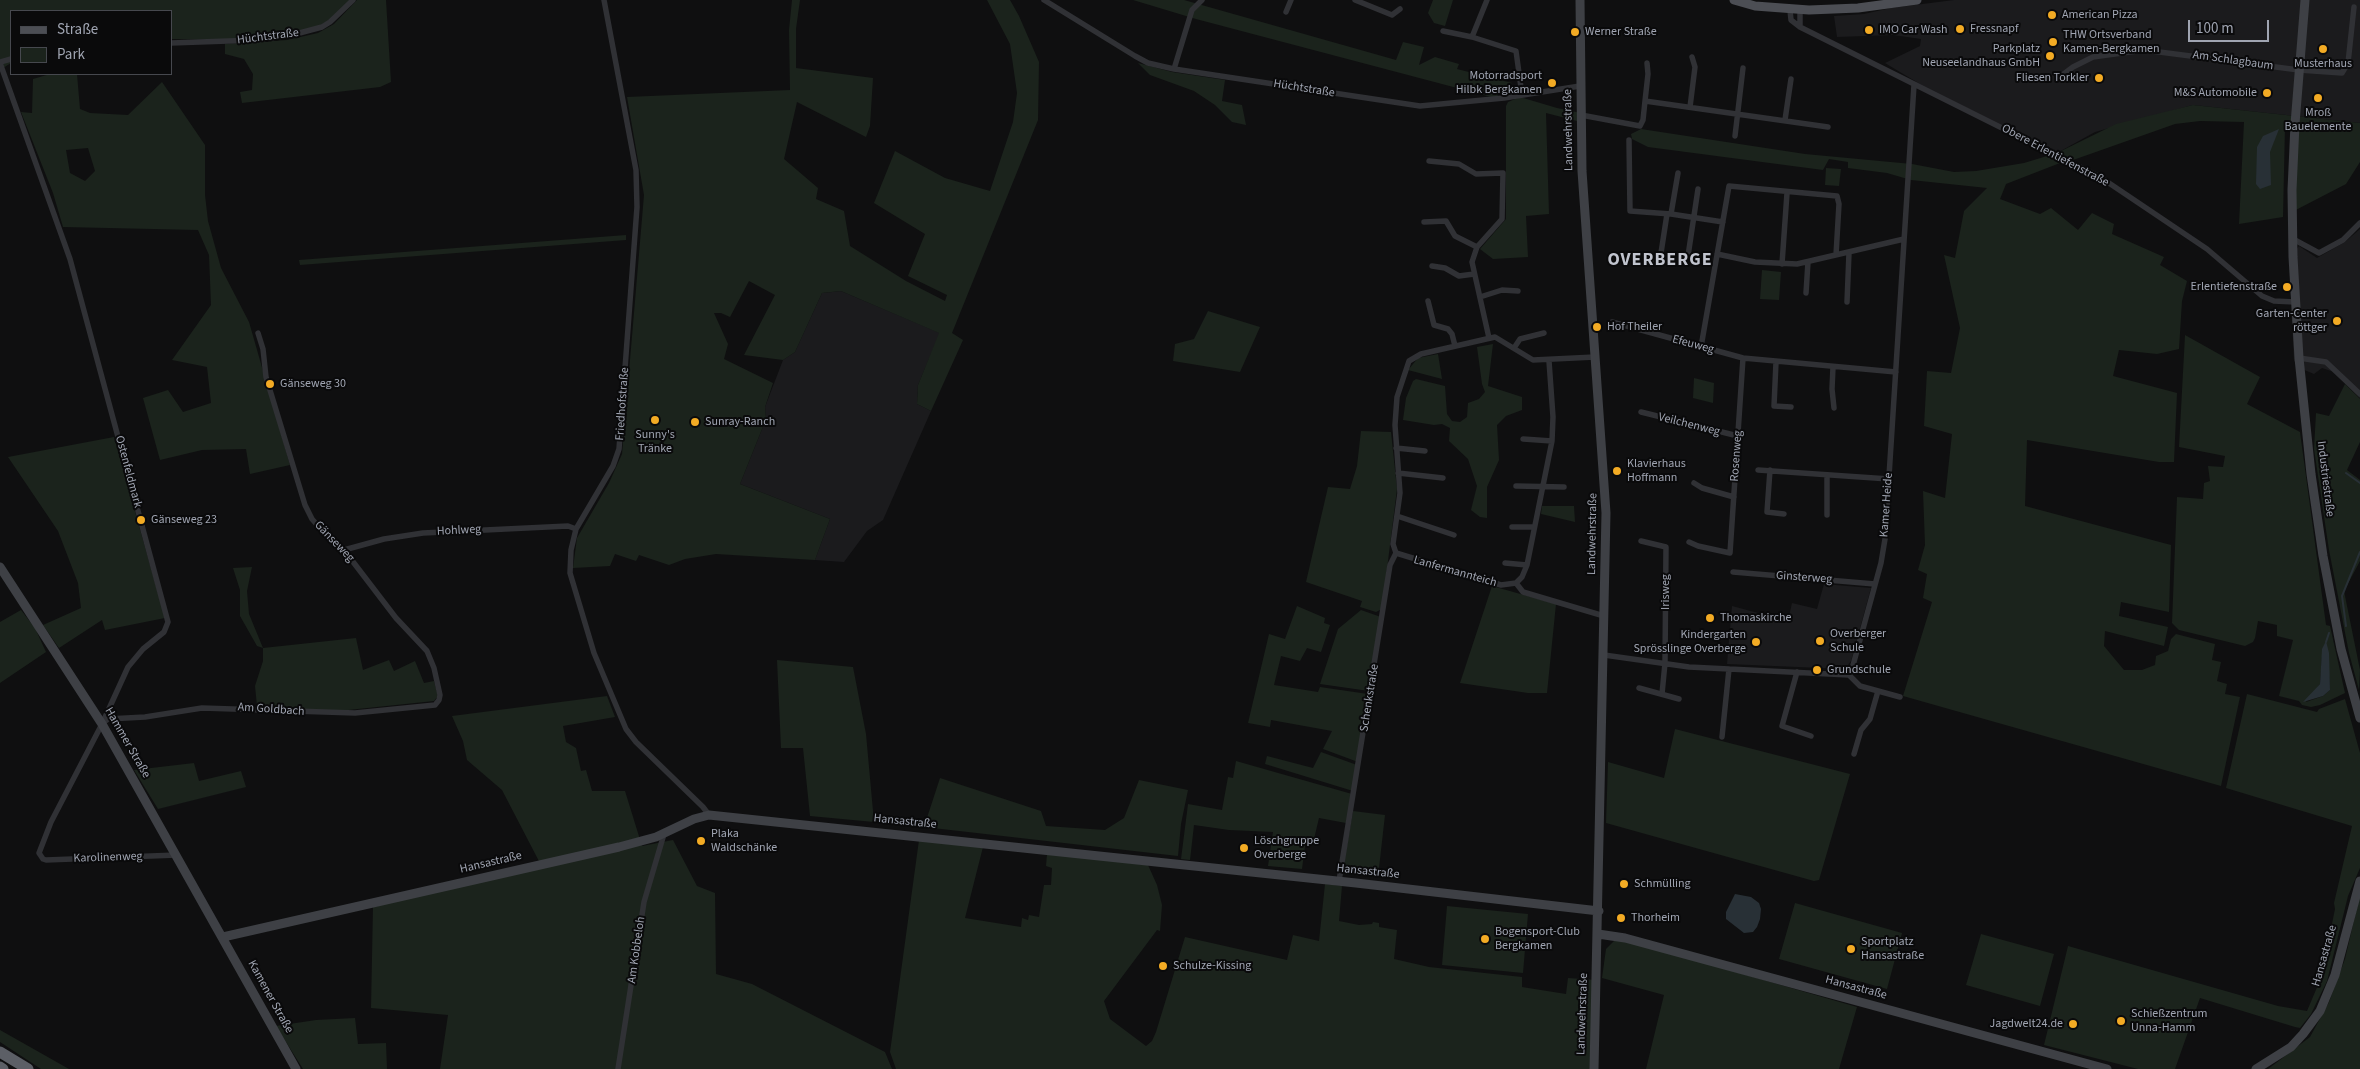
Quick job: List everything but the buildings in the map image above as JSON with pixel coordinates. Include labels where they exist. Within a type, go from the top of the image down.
[{"type":"highway","points":[[0,1052],[28,1069]]},
{"type":"main road","points":[[1734,0],[1755,6],[1790,10],[1858,8],[1917,0]]},
{"type":"street","name":"Hüchtstraße","points":[[172,43],[248,41],[292,35],[322,27],[353,0]]},
{"type":"street","name":"Friedhofstraße","points":[[604,0],[636,170],[637,207],[619,449],[614,466],[576,529],[570,556],[572,584],[594,653],[622,721],[636,742],[703,806],[709,815]]},
{"type":"street","name":"Hüchtstraße","points":[[1044,0],[1148,63],[1174,69],[1420,106],[1522,95],[1580,86]]},
{"type":"street","points":[[1174,69],[1192,10],[1202,0]]},
{"type":"street","points":[[1286,12],[1291,0]]},
{"type":"street","points":[[1355,0],[1392,15],[1400,9]]},
{"type":"street","points":[[1472,37],[1487,0]]},
{"type":"street","name":"Landwehrstraße","points":[[1580,0],[1582,171],[1606,489],[1599,911],[1594,1069]]},
{"type":"street","name":"Industriestraße","points":[[2305,0],[2294,140],[2293,239],[2299,358],[2312,482],[2323,556],[2341,649],[2360,718]]},
{"type":"street","name":"Am Schlagbaum","points":[[2061,76],[2073,67],[2093,57],[2144,50],[2338,74],[2346,69],[2354,7]]},
{"type":"street","points":[[1790,10],[1791,20],[1800,27]]},
{"type":"street","points":[[1800,10],[1800,27]]},
{"type":"street","name":"Obere Erlentiefenstraße","points":[[1800,27],[2100,177],[2208,249],[2262,296],[2274,301],[2295,302]]},
{"type":"street","points":[[1443,30],[1516,51],[1522,95]]},
{"type":"street","points":[[1690,107],[1695,67],[1692,57]]},
{"type":"street","name":"Ostenfeldmark","points":[[0,63],[70,259],[168,618],[167,629],[139,653],[128,667],[102,724],[51,822],[39,853],[40,857]]},
{"type":"street","points":[[1581,115],[1640,126],[1643,120],[1648,74],[1647,63]]},
{"type":"street","points":[[1735,136],[1743,68]]},
{"type":"street","points":[[1785,120],[1791,79]]},
{"type":"street","name":"Kamer Heide","points":[[1848,675],[1852,669],[1885,539],[1914,85]]},
{"type":"street","points":[[1645,101],[1828,127]]},
{"type":"street","points":[[1629,140],[1630,211],[1669,214],[1723,222]]},
{"type":"street","points":[[1429,161],[1460,164],[1476,174],[1503,173],[1502,219],[1476,247],[1472,262],[1489,338]]},
{"type":"street","points":[[1655,262],[1661,253],[1678,174]]},
{"type":"street","points":[[1701,347],[1729,186],[1787,193],[1837,196],[1839,204],[1836,255]]},
{"type":"street","points":[[1688,256],[1698,189]]},
{"type":"street","points":[[1782,264],[1787,193]]},
{"type":"street","points":[[1424,222],[1446,221],[1455,236],[1476,247]]},
{"type":"street","points":[[2293,239],[2319,254],[2343,240],[2360,223]]},
{"type":"street","points":[[1717,254],[1755,262],[1782,264],[1808,262],[1904,240]]},
{"type":"street","points":[[1847,302],[1849,253]]},
{"type":"street","points":[[1806,293],[1808,262]]},
{"type":"street","points":[[1432,266],[1445,268],[1459,276],[1474,274]]},
{"type":"street","points":[[1480,297],[1502,290],[1518,291]]},
{"type":"street","points":[[1428,301],[1434,325],[1448,329],[1452,334],[1455,346],[1496,337],[1533,360],[1549,361],[1595,358]]},
{"type":"street","name":"Efeuweg","points":[[1612,322],[1743,358],[1896,372]]},
{"type":"street","name":"Gänseweg","points":[[258,333],[263,349],[266,377],[305,505],[322,533],[333,544],[344,550],[396,618],[427,652],[434,668],[440,700]]},
{"type":"street","points":[[1514,348],[1520,339],[1544,333]]},
{"type":"street","name":"Schenkstraße","points":[[1339,881],[1390,565],[1396,553],[1394,544],[1400,492],[1395,425],[1397,397],[1409,361],[1421,354],[1455,346]]},
{"type":"street","name":"Rosenweg","points":[[1689,542],[1698,546],[1730,553],[1743,358]]},
{"type":"street","points":[[2299,358],[2326,362],[2360,394]]},
{"type":"street","name":"Lanfermannteich","points":[[1396,553],[1501,585],[1516,583],[1522,578],[1527,565],[1552,440],[1553,417],[1549,361]]},
{"type":"street","points":[[1776,362],[1774,406],[1791,407]]},
{"type":"street","points":[[1833,367],[1832,389],[1834,408]]},
{"type":"street","name":"Veilchenweg","points":[[1641,412],[1738,436]]},
{"type":"street","points":[[1523,439],[1552,440]]},
{"type":"street","points":[[1396,448],[1425,452]]},
{"type":"street","points":[[1758,470],[1889,479]]},
{"type":"street","points":[[1770,470],[1767,512],[1784,514]]},
{"type":"street","points":[[1398,473],[1443,478]]},
{"type":"street","points":[[1826,515],[1827,475]]},
{"type":"street","points":[[1694,483],[1702,488],[1734,497]]},
{"type":"street","points":[[1516,486],[1564,487]]},
{"type":"street","points":[[1397,516],[1454,535]]},
{"type":"street","name":"Hohlweg","points":[[344,550],[384,539],[423,533],[568,526],[576,529]]},
{"type":"street","points":[[1512,527],[1534,527]]},
{"type":"street","name":"Irisweg","points":[[1641,541],[1666,547],[1665,663]]},
{"type":"street","name":"Lanfermannteich","points":[[1505,564],[1527,565]]},
{"type":"street","name":"Hammer Straße","points":[[0,567],[102,724],[223,937]]},
{"type":"street","name":"Ginsterweg","points":[[1733,572],[1875,584]]},
{"type":"street","name":"Lanfermannteich","points":[[1516,583],[1522,592],[1604,616]]},
{"type":"street","points":[[1604,655],[1729,670],[1848,675],[1857,684],[1900,697]]},
{"type":"street","points":[[1662,694],[1665,663]]},
{"type":"street","points":[[1722,737],[1729,670]]},
{"type":"street","points":[[1797,672],[1782,726],[1811,736]]},
{"type":"street","points":[[1639,688],[1679,699]]},
{"type":"street","points":[[1854,754],[1861,730],[1870,719],[1878,691]]},
{"type":"street","name":"Am Goldbach","points":[[102,724],[108,719],[145,717],[202,708],[236,707],[299,712],[355,713],[436,705],[440,700]]},
{"type":"street","name":"Hansastraße","points":[[223,937],[619,847],[664,834],[694,819],[709,815],[1339,881],[1599,911]]},
{"type":"street","name":"Am Kobbeloh","points":[[618,1069],[644,902],[664,834]]},
{"type":"street","name":"Karolinenweg","points":[[40,857],[46,860],[177,855]]},
{"type":"street","name":"Hansastraße","points":[[2256,1069],[2290,1047],[2303,1034],[2320,1011],[2335,975],[2360,881]]},
{"type":"street","name":"Hansastraße","points":[[1598,934],[1625,938],[2106,1069]]},
{"type":"street","name":"Kamener Straße","points":[[223,937],[296,1069]]},
{"type":"shaded area","points":[[1954,0],[2360,0],[2360,123],[2193,105],[2095,132],[2057,153],[1920,84],[1885,63],[1920,46],[1921,39],[1893,35],[1837,37],[1834,16],[1864,14],[1891,8]]},
{"type":"shaded area","points":[[2279,129],[2270,152],[2271,185],[2260,189],[2256,184],[2257,147],[2263,136]]},
{"type":"shaded area","points":[[2360,229],[2360,399],[2334,372],[2322,368],[2314,374],[2302,369],[2294,361],[2289,258],[2299,246],[2317,258],[2345,242]]},
{"type":"shaded area","points":[[841,291],[940,333],[918,385],[917,404],[931,411],[883,520],[867,531],[844,562],[815,560],[830,519],[740,484],[766,419],[765,407],[783,360],[795,352],[822,293]]},
{"type":"shaded area","name":"Overberger Schule","points":[[1824,584],[1871,588],[1851,661],[1845,669],[1727,664],[1732,606],[1788,621],[1792,603],[1817,609]]},
{"type":"shaded area","points":[[2326,641],[2329,653],[2330,690],[2323,696],[2303,702],[2320,684],[2322,649]]},
{"type":"shaded area","points":[[1735,894],[1751,897],[1759,903],[1761,909],[1760,919],[1753,932],[1744,933],[1726,919],[1726,912]]},
{"type":"green space","points":[[0,0],[351,0],[329,21],[316,27],[277,36],[219,40],[172,39],[172,10],[10,10],[10,64],[0,70]]},
{"type":"green space","points":[[357,0],[386,0],[391,82],[380,87],[242,103],[240,92],[252,90],[253,74],[244,59],[225,54],[225,44],[287,40],[318,33],[334,24]]},
{"type":"green space","points":[[792,0],[800,0],[796,29],[796,68],[873,78],[870,126],[866,137],[797,102],[784,159],[818,188],[816,199],[844,211],[850,246],[906,281],[945,301],[947,295],[908,276],[925,234],[874,203],[895,151],[945,178],[990,191],[1013,122],[1017,93],[1010,44],[987,0],[1010,0],[1019,16],[1039,62],[1038,120],[952,333],[963,340],[931,411],[917,404],[918,385],[939,333],[841,291],[822,293],[795,352],[783,360],[744,355],[775,295],[749,281],[730,317],[721,313],[714,313],[728,344],[724,359],[773,383],[765,407],[766,419],[740,484],[830,519],[815,560],[716,554],[685,559],[669,565],[639,555],[636,561],[615,554],[610,566],[573,568],[577,538],[609,483],[622,454],[644,195],[627,97],[790,90],[789,30]]},
{"type":"green space","points":[[1133,0],[1184,0],[1396,60],[1403,42],[1424,47],[1419,65],[1435,57],[1459,64],[1457,69],[1512,83],[1495,98],[1196,19]]},
{"type":"green space","points":[[1433,0],[1453,0],[1445,26],[1434,23],[1428,13]]},
{"type":"green space","points":[[1138,63],[1172,72],[1225,80],[1222,101],[1242,105],[1246,125],[1232,122],[1215,105],[1194,91],[1150,75]]},
{"type":"green space","points":[[47,75],[77,75],[80,109],[90,113],[128,115],[162,82],[205,145],[205,195],[208,221],[221,268],[249,322],[290,465],[250,474],[246,449],[202,450],[160,460],[143,398],[168,390],[183,412],[211,403],[207,367],[172,360],[211,305],[209,255],[198,230],[63,227],[53,193],[21,112],[32,113],[33,79]],"holes":[[[88,148],[95,171],[85,181],[70,173],[66,150]]]},
{"type":"green space","points":[[1520,97],[1581,113],[1581,122],[1546,113],[1549,214],[1526,216],[1528,257],[1493,259],[1480,249],[1506,219],[1506,106],[1508,102]]},
{"type":"green space","points":[[2193,105],[2360,123],[2360,162],[2346,184],[2290,213],[2292,129],[2285,126],[2283,217],[2239,224],[2244,122],[2200,121],[2175,124],[2060,163],[2006,184],[2000,199],[2040,214],[2051,208],[2078,230],[2092,213],[2114,224],[2112,234],[2164,257],[2160,265],[2187,281],[2182,301],[2179,349],[2157,354],[2119,350],[2113,376],[2177,393],[2174,462],[2159,462],[2027,440],[2025,506],[2171,545],[2169,612],[2121,602],[2119,616],[2168,627],[2164,646],[2105,631],[2104,646],[2124,670],[2142,670],[2155,665],[2156,656],[2168,651],[2171,639],[2176,634],[2215,644],[2212,660],[2221,662],[2217,681],[2227,684],[2225,694],[2240,697],[2221,786],[1903,696],[1932,602],[1923,598],[1927,574],[1918,570],[1925,545],[1923,491],[1945,498],[1952,434],[1924,426],[1927,371],[1951,373],[1960,328],[1944,255],[1955,258],[1964,211],[1987,188],[1911,180],[1887,173],[1848,168],[1848,162],[1829,159],[1823,170],[1648,147],[1632,139],[1631,134],[1641,129],[1805,154],[1912,164],[1954,172],[1976,171],[2024,163],[2057,153],[2116,124]]},
{"type":"green space","points":[[1826,168],[1841,169],[1839,186],[1825,185]]},
{"type":"green space","points":[[626,235],[626,240],[300,265],[299,260]]},
{"type":"green space","points":[[1762,270],[1781,272],[1779,300],[1760,299]]},
{"type":"green space","points":[[1208,311],[1260,327],[1240,372],[1173,361],[1175,344],[1194,339]]},
{"type":"green space","points":[[2185,335],[2260,377],[2247,404],[2300,432],[2326,625],[2330,626],[2345,693],[2320,705],[2311,707],[2302,705],[2299,701],[2279,696],[2293,640],[2277,636],[2277,625],[2258,621],[2253,642],[2245,646],[2179,630],[2172,623],[2177,497],[2203,499],[2204,483],[2210,481],[2208,466],[2223,467],[2225,456],[2179,447]],"holes":[[[2322,657],[2328,661],[2330,690],[2323,696],[2306,702],[2320,684]]]},
{"type":"green space","points":[[1493,344],[1488,386],[1522,397],[1522,410],[1506,416],[1497,425],[1499,460],[1487,487],[1487,518],[1480,517],[1471,510],[1477,486],[1468,459],[1449,441],[1450,428],[1442,424],[1434,425],[1403,420],[1406,398],[1413,381],[1416,379],[1445,386],[1447,414],[1452,421],[1460,422],[1467,417],[1468,403],[1479,399],[1485,392],[1482,384],[1477,347]]},
{"type":"green space","points":[[1438,354],[1442,379],[1408,370],[1418,358]]},
{"type":"green space","points":[[1694,378],[1714,383],[1713,403],[1693,398]]},
{"type":"green space","points":[[2345,384],[2360,399],[2360,442],[2347,470],[2360,480],[2360,561],[2344,591],[2360,670],[2359,690],[2349,653],[2329,550],[2314,449],[2316,413],[2329,416]]},
{"type":"green space","points":[[1361,431],[1391,432],[1397,489],[1382,609],[1376,612],[1360,607],[1362,601],[1306,582],[1328,487],[1350,489],[1357,466]]},
{"type":"green space","points":[[114,437],[165,618],[105,630],[102,620],[59,648],[43,625],[81,608],[78,583],[58,531],[8,457]]},
{"type":"green space","points":[[1542,506],[1574,506],[1575,522],[1541,514]]},
{"type":"green space","points":[[252,567],[247,591],[249,614],[263,648],[257,646],[240,616],[240,590],[233,568]]},
{"type":"green space","points":[[1492,586],[1556,604],[1547,693],[1528,693],[1460,683]]},
{"type":"green space","points":[[1297,606],[1325,618],[1324,623],[1330,625],[1321,652],[1307,648],[1300,661],[1281,656],[1274,685],[1318,692],[1320,687],[1368,694],[1358,762],[1323,749],[1332,731],[1271,720],[1270,727],[1248,723],[1269,634],[1285,639]]},
{"type":"green space","points":[[21,610],[35,628],[46,652],[0,683],[0,622]]},
{"type":"green space","points":[[1361,610],[1381,617],[1369,691],[1320,684],[1338,629]]},
{"type":"green space","points":[[356,638],[363,670],[389,660],[394,671],[415,661],[424,683],[434,681],[438,696],[434,701],[339,711],[298,711],[257,706],[255,686],[263,661],[263,648]]},
{"type":"green space","points":[[777,660],[853,667],[866,734],[874,822],[810,816],[803,748],[781,748]]},
{"type":"green space","points":[[2247,694],[2317,712],[2319,709],[2345,699],[2360,753],[2360,868],[2348,896],[2327,981],[2311,1014],[2300,1028],[2200,998],[2175,1069],[2138,1069],[2044,1045],[2068,946],[2278,1006],[2307,1011],[2318,985],[2326,953],[2335,909],[2334,903],[2352,826],[2226,788]]},
{"type":"green space","points":[[607,696],[615,717],[563,726],[566,742],[576,748],[581,771],[586,770],[592,791],[625,791],[642,846],[673,840],[697,886],[715,893],[716,974],[752,984],[885,1052],[892,1069],[440,1069],[448,1015],[371,1008],[373,906],[542,867],[502,790],[467,760],[463,741],[452,716]]},
{"type":"green space","points":[[1675,729],[1850,774],[1819,880],[1814,881],[1606,823],[1608,762],[1664,778]]},
{"type":"green space","points":[[1321,752],[1357,765],[1353,791],[1265,764],[1267,756],[1313,768]]},
{"type":"green space","points":[[1236,761],[1352,794],[1346,823],[1319,818],[1314,839],[1306,838],[1302,869],[1268,866],[1273,832],[1229,830],[1194,825],[1190,860],[1181,859],[1188,804],[1222,810],[1228,777],[1233,778]]},
{"type":"green space","points":[[194,763],[199,781],[241,771],[246,787],[158,809],[134,770]]},
{"type":"green space","points":[[940,778],[1041,811],[1046,826],[1105,830],[1124,818],[1139,780],[1188,790],[1181,824],[1178,856],[924,827]]},
{"type":"green space","points":[[1353,811],[1385,815],[1378,877],[1342,874]]},
{"type":"green space","points":[[919,840],[983,847],[965,918],[1021,927],[1022,918],[1028,920],[1029,915],[1039,917],[1044,885],[1051,885],[1052,868],[1046,866],[1047,854],[1148,865],[1157,885],[1162,905],[1160,931],[1157,930],[1104,1001],[1110,1019],[1146,1046],[1152,1041],[1156,1032],[1185,937],[1287,960],[1293,935],[1319,941],[1325,884],[1342,886],[1339,921],[1359,925],[1372,924],[1373,922],[1379,923],[1379,927],[1397,930],[1394,959],[1429,967],[1522,977],[1522,987],[1566,994],[1568,978],[1596,980],[1593,1069],[896,1069],[890,1052]]},
{"type":"green space","points":[[2360,895],[2360,1069],[2268,1069],[2310,1037],[2329,1002],[2345,959]]},
{"type":"green space","name":"Sportplatz Hansastraße","points":[[1795,903],[1902,933],[1887,989],[1779,959]]},
{"type":"green space","name":"Bogensport-Club Bergkamen","points":[[1447,906],[1528,914],[1523,973],[1442,965]]},
{"type":"green space","points":[[1981,934],[2054,954],[2040,1006],[1966,985]]},
{"type":"green space","points":[[1625,940],[1857,1007],[1839,1069],[1646,1069],[1664,995],[1602,978],[1606,949],[1614,941]]},
{"type":"green space","points":[[355,1018],[358,1044],[386,1043],[387,1069],[303,1069],[276,1026],[316,1020]]},
{"type":"green space","points":[[0,1030],[69,1069],[41,1069],[0,1042]]},
{"type":"waterway","points":[[2346,473],[2360,483]]},
{"type":"waterway","points":[[2346,626],[2342,596],[2360,552]]},
{"type":"waterway","points":[[2326,642],[2329,633]]},
{"type":"place","name":"American Pizza","points":[[2052,15]]},
{"type":"place","name":"Fressnapf","points":[[1960,29]]},
{"type":"place","name":"IMO Car Wash","points":[[1869,30]]},
{"type":"place","name":"Werner Straße","points":[[1575,32]]},
{"type":"place","name":"THW Ortsverband Kamen-Bergkamen","points":[[2053,42]]},
{"type":"place","name":"Musterhaus","points":[[2323,49]]},
{"type":"place","name":"Parkplatz Neuseelandhaus GmbH","points":[[2050,56]]},
{"type":"place","name":"Fliesen Torkler","points":[[2099,78]]},
{"type":"place","name":"Motorradsport Hilbk Bergkamen","points":[[1552,83]]},
{"type":"place","name":"M&S Automobile","points":[[2267,93]]},
{"type":"place","name":"Mroß Bauelemente","points":[[2318,98]]},
{"type":"place","name":"Erlentiefenstraße","points":[[2287,287]]},
{"type":"place","name":"Garten-Center röttger","points":[[2337,321]]},
{"type":"place","name":"Hof Theiler","points":[[1597,327]]},
{"type":"place","name":"Gänseweg 30","points":[[270,384]]},
{"type":"place","name":"Sunny's Tränke","points":[[655,420]]},
{"type":"place","name":"Sunray-Ranch","points":[[695,422]]},
{"type":"place","name":"Klavierhaus Hoffmann","points":[[1617,471]]},
{"type":"place","name":"Gänseweg 23","points":[[141,520]]},
{"type":"place","name":"Thomaskirche","points":[[1710,618]]},
{"type":"place","name":"Overberger Schule","points":[[1820,641]]},
{"type":"place","name":"Kindergarten Sprösslinge Overberge","points":[[1756,642]]},
{"type":"place","name":"Grundschule","points":[[1817,670]]},
{"type":"place","name":"Plaka Waldschänke","points":[[701,841]]},
{"type":"place","name":"Löschgruppe Overberge","points":[[1244,848]]},
{"type":"place","name":"Schmülling","points":[[1624,884]]},
{"type":"place","name":"Thorheim","points":[[1621,918]]},
{"type":"place","name":"Bogensport-Club Bergkamen","points":[[1485,939]]},
{"type":"place","name":"Sportplatz Hansastraße","points":[[1851,949]]},
{"type":"place","name":"Schulze-Kissing","points":[[1163,966]]},
{"type":"place","name":"Schießzentrum Unna-Hamm","points":[[2121,1021]]},
{"type":"place","name":"Jagdwelt24.de","points":[[2073,1024]]},
{"type":"district","name":"OVERBERGE","points":[[1660,261]]}]
